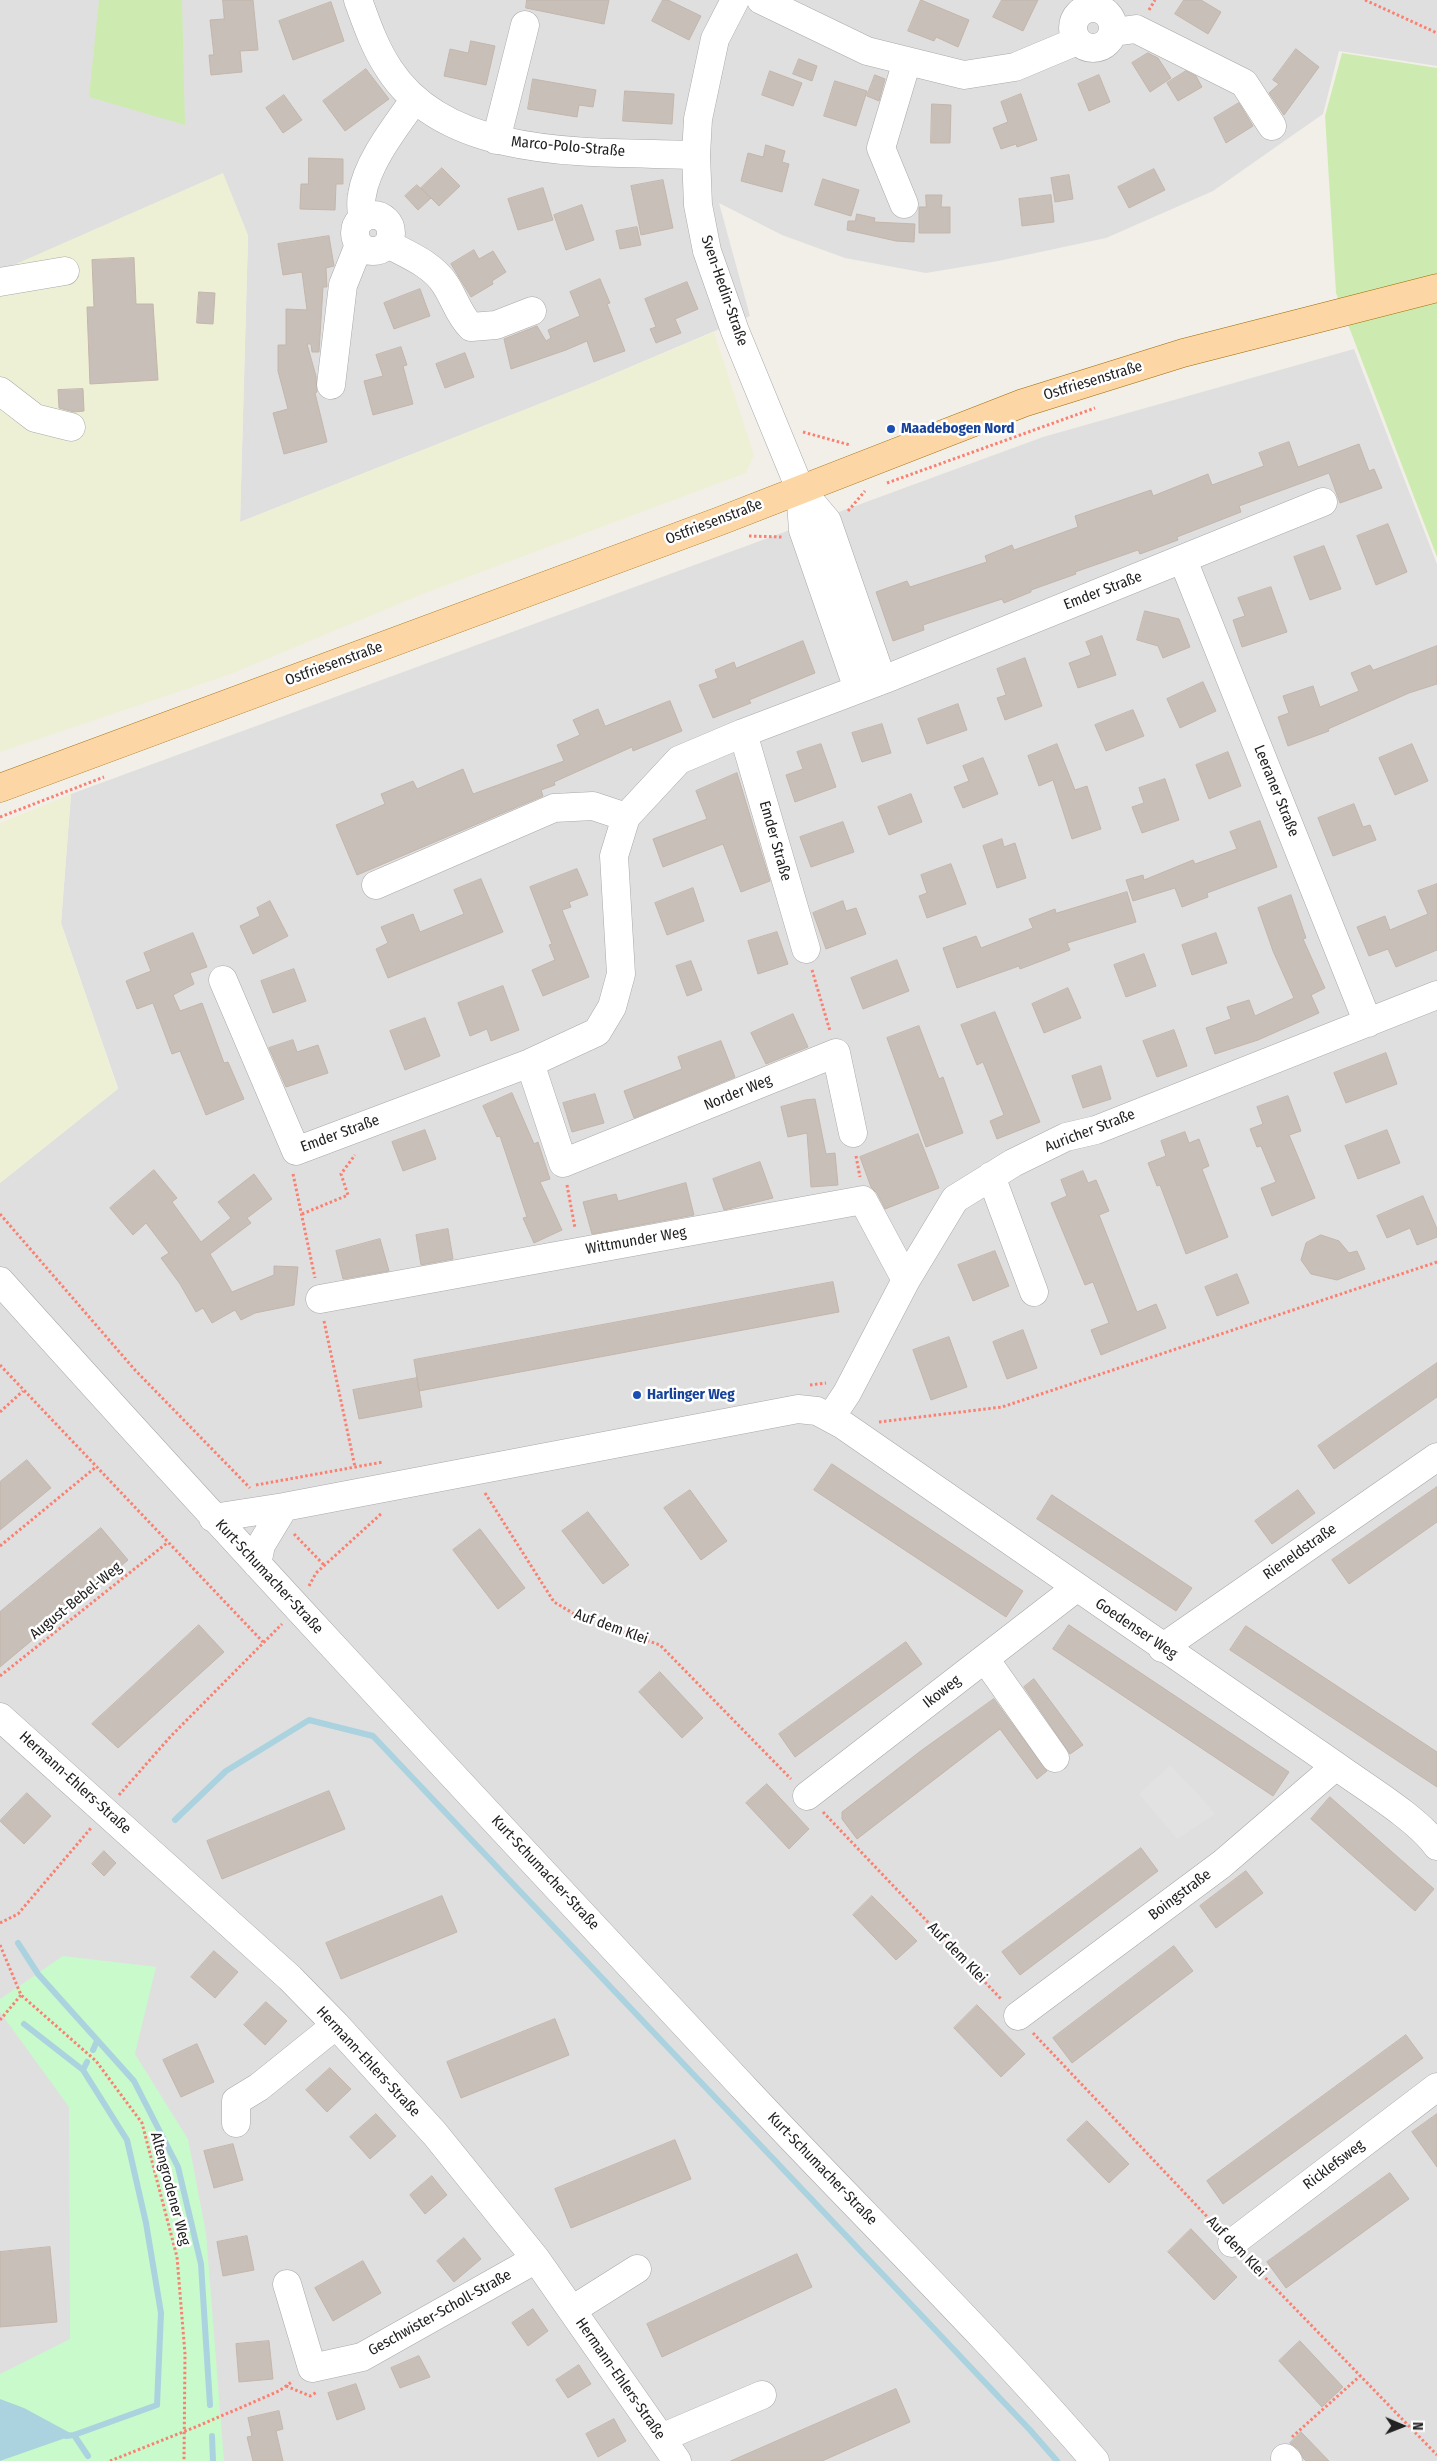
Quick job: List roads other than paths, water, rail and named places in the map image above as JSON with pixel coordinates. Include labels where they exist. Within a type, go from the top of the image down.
[{"type":"main road","name":"Ostfriesenstraße","points":[[0,788],[800,489],[1024,403],[1173,356],[1437,288]]},
{"type":"street","name":"Marco-Polo-Straße","points":[[358,0],[372,39],[390,71],[415,99],[444,118],[496,140],[536,148],[696,156]]},
{"type":"street","name":"Sven-Hedin-Straße","points":[[735,0],[715,39],[698,119],[696,156],[698,205],[707,251],[736,331],[800,489]]},
{"type":"street","points":[[761,0],[867,51],[964,75],[1015,67],[1077,41],[1073,29],[1076,17],[1086,9],[1098,8],[1109,14],[1114,32],[1136,29],[1244,83],[1272,126]]},
{"type":"street","points":[[496,140],[526,25]]},
{"type":"street","points":[[904,204],[881,148],[907,61]]},
{"type":"street","points":[[331,384],[343,285],[360,232],[362,195],[369,172],[392,132],[415,99]]},
{"type":"street","points":[[360,232],[372,215],[378,215],[388,222],[392,233],[388,244],[424,263],[445,283],[462,318],[471,327],[496,325],[532,311]]},
{"type":"street","points":[[0,282],[65,271]]},
{"type":"street","points":[[0,391],[35,418],[71,427]]},
{"type":"street","points":[[800,489],[815,525],[870,685]]},
{"type":"street","name":"Emder Straße","points":[[223,980],[296,1152],[530,1063],[597,1032],[612,1007],[620,974],[614,856],[626,817],[679,760],[1183,560],[1323,502]]},
{"type":"street","name":"Leeraner Straße","points":[[1183,560],[1368,1023]]},
{"type":"street","name":"Emder Straße","points":[[743,733],[806,949]]},
{"type":"street","points":[[376,885],[554,808],[593,806],[626,817]]},
{"type":"street","name":"Auricher Straße","points":[[831,1417],[847,1393],[906,1280],[955,1199],[1013,1162],[1066,1137],[1096,1130],[1437,996]]},
{"type":"street","name":"Norder Weg","points":[[530,1063],[563,1163],[836,1053],[852,1133]]},
{"type":"street","points":[[991,1176],[1034,1292]]},
{"type":"street","name":"Wittmunder Weg","points":[[320,1299],[863,1200],[906,1280]]},
{"type":"street","name":"Kurt-Schumacher-Straße","points":[[0,1281],[213,1518],[750,2094],[1035,2392],[1095,2461]]},
{"type":"street","points":[[213,1518],[284,1507],[478,1471],[798,1409],[817,1411],[831,1417]]},
{"type":"street","name":"Goedenser Weg","points":[[831,1417],[1162,1648],[1336,1766],[1395,1808],[1435,1840]]},
{"type":"street","name":"Rieneldstraße","points":[[1162,1648],[1437,1457]]},
{"type":"street","points":[[257,1564],[261,1545],[284,1507]]},
{"type":"street","name":"Ikoweg","points":[[807,1796],[1076,1588]]},
{"type":"street","points":[[985,1659],[1055,1758]]},
{"type":"street","name":"Hermann-Ehlers-Straße","points":[[0,1717],[106,1810],[290,1978],[336,2025],[434,2134],[536,2259],[668,2454]]},
{"type":"street","name":"Boingstraße","points":[[1018,2016],[1222,1864],[1336,1766]]},
{"type":"street","points":[[236,2123],[236,2101],[260,2086],[336,2025]]},
{"type":"street","name":"Ricklefsweg","points":[[1232,2243],[1437,2087]]},
{"type":"street","name":"Geschwister-Scholl-Straße","points":[[287,2284],[312,2368],[362,2357],[536,2259]]},
{"type":"street","points":[[572,2310],[637,2269]]},
{"type":"street","points":[[668,2454],[762,2395]]},
{"type":"water","points":[[0,2399],[24,2408],[74,2435],[0,2461]]},
{"type":"waterway","points":[[175,1820],[226,1771],[309,1720],[373,1736],[1030,2430],[1057,2461]]},
{"type":"waterway","points":[[18,1943],[38,1974],[134,2081],[178,2167],[201,2264],[210,2405]]},
{"type":"waterway","points":[[24,2024],[83,2070]]},
{"type":"waterway","points":[[93,2050],[97,2041]]},
{"type":"waterway","points":[[66,2436],[74,2435],[157,2405],[161,2313],[146,2223],[127,2140],[83,2070],[87,2062]]},
{"type":"waterway","points":[[74,2435],[88,2456]]},
{"type":"waterway","points":[[212,2436],[213,2461]]},
{"type":"place","name":"Maadebogen Nord","points":[[891,429]]},
{"type":"place","name":"Harlinger Weg","points":[[637,1395]]}]
